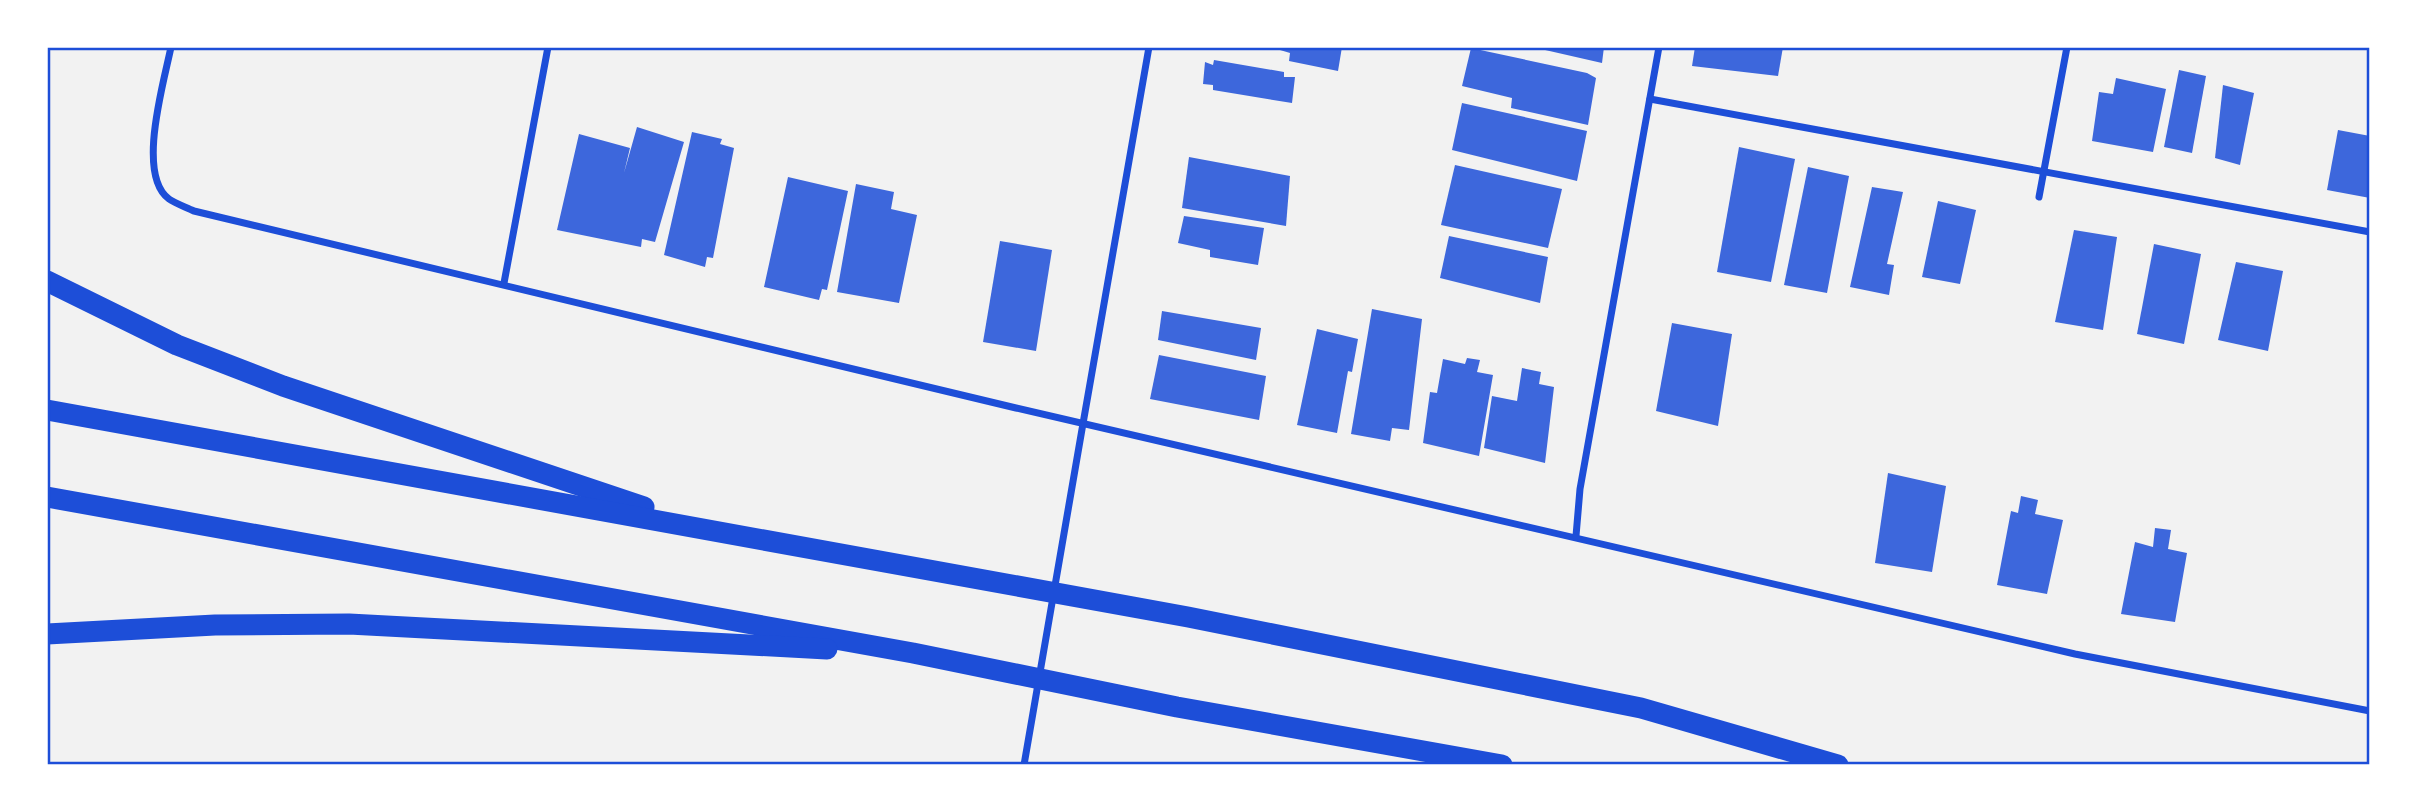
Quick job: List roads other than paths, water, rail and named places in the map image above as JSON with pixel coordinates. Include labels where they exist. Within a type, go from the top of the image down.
[{"type":"highway","points":[[47,281],[177,345],[283,386],[723,532]]},
{"type":"highway","points":[[47,410],[1188,617],[1641,708],[1838,765]]},
{"type":"highway","points":[[47,497],[913,653],[1177,707],[1502,765]]},
{"type":"highway","points":[[47,634],[215,625],[349,624],[913,653]]},
{"type":"street","points":[[171,47],[152,154],[153,175],[169,199],[194,211],[504,283],[1016,408],[2075,654],[2370,711]]},
{"type":"street","points":[[504,283],[548,47]]},
{"type":"street","points":[[1024,765],[1081,421],[1097,351],[1149,47]]},
{"type":"street","points":[[1576,536],[1580,489],[1659,47]]},
{"type":"street","points":[[2039,197],[2067,47]]},
{"type":"street","points":[[1650,99],[2370,232]]}]
